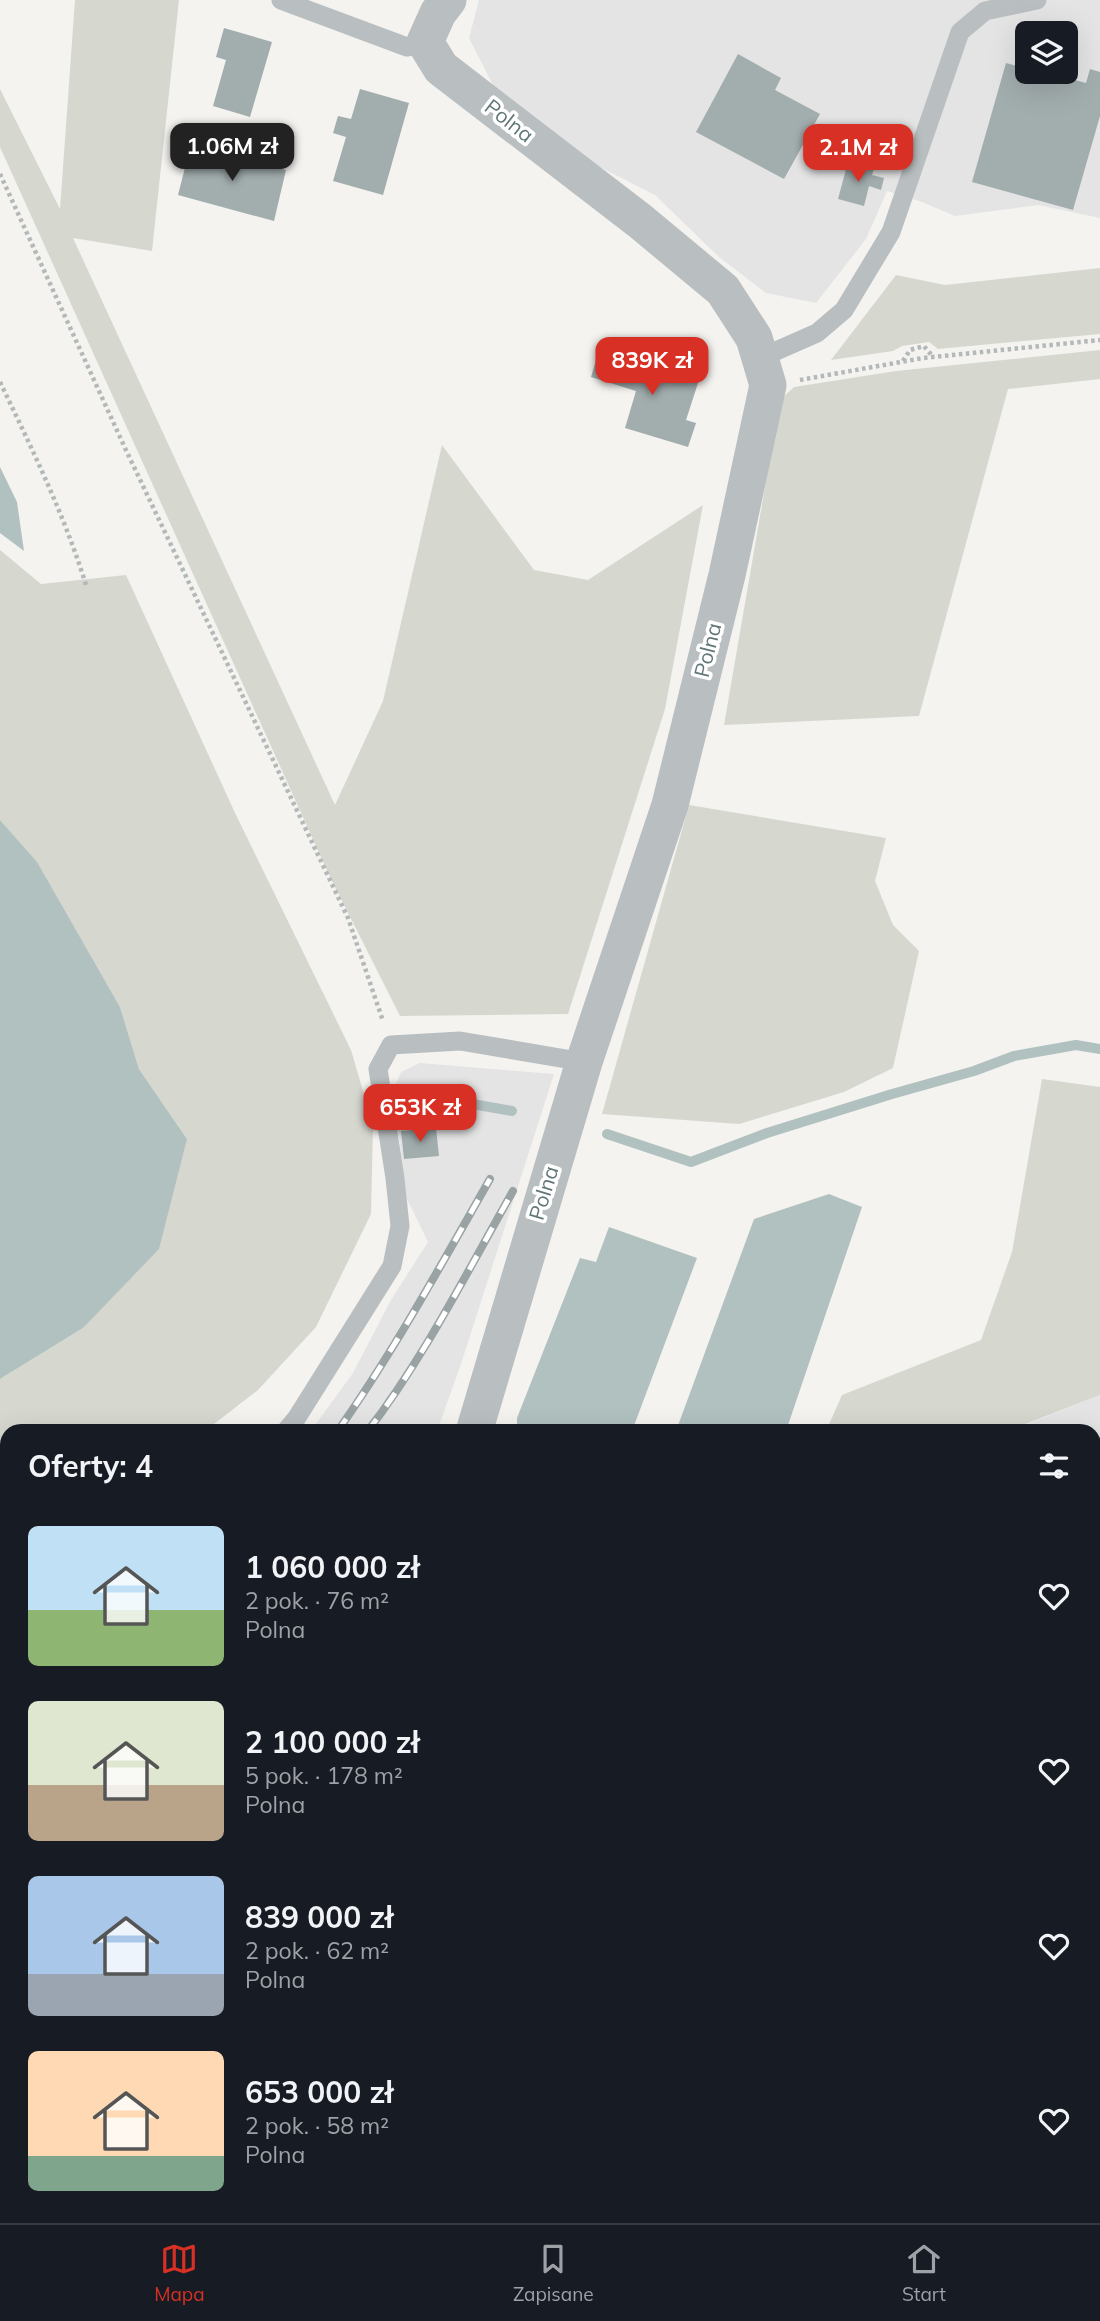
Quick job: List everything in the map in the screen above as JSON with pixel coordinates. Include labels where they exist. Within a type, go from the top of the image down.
[{"type":"street","points":[[425,42],[438,13],[448,0]]},
{"type":"street","name":"Polna","points":[[425,42],[441,68],[640,221],[723,290],[754,338],[764,372],[727,575],[670,804],[584,1062],[476,1424]]},
{"type":"lane","points":[[281,0],[407,47],[425,42]]},
{"type":"lane","points":[[764,372],[844,310],[891,232],[960,32],[985,10],[1037,0]]},
{"type":"lane","points":[[292,1424],[392,1266],[400,1226],[378,1069],[391,1045],[460,1041],[584,1062]]},
{"type":"path","points":[[0,174],[137,472],[348,918],[391,1045]]},
{"type":"path","points":[[764,372],[902,362],[1100,340]]},
{"type":"path","points":[[902,362],[911,350],[924,346],[933,357]]},
{"type":"path","points":[[0,382],[46,478],[73,542],[86,585]]},
{"type":"shaded area","points":[[75,0],[179,0],[152,251],[73,238],[335,805],[383,701],[442,445],[534,570],[588,580],[703,505],[665,709],[568,1014],[400,1016],[331,879],[0,147],[0,89],[60,209]]},
{"type":"shaded area","points":[[479,0],[1100,0],[1100,218],[1038,205],[955,216],[887,191],[866,239],[816,303],[766,293],[719,257],[655,195],[582,158],[494,87],[469,38]]},
{"type":"shaded area","points":[[1100,268],[1100,334],[938,349],[929,342],[902,346],[893,351],[831,360],[896,275],[945,285]]},
{"type":"shaded area","points":[[1100,350],[1100,379],[1008,389],[919,716],[724,725],[780,400],[794,387],[896,371]]},
{"type":"shaded area","points":[[0,467],[17,502],[24,551],[0,533]]},
{"type":"shaded area","points":[[0,550],[41,584],[126,575],[236,815],[351,1050],[373,1125],[371,1214],[316,1327],[258,1390],[214,1424],[0,1424],[0,1379],[83,1328],[187,1139],[139,1069],[120,1007],[37,863],[0,820]]},
{"type":"shaded area","points":[[689,805],[886,838],[875,881],[893,925],[919,951],[893,1068],[844,1092],[739,1124],[602,1114]]},
{"type":"shaded area","points":[[0,820],[37,862],[120,1007],[139,1069],[187,1139],[159,1249],[83,1328],[0,1379]]},
{"type":"shaded area","points":[[420,1063],[554,1074],[440,1424],[316,1424],[353,1373],[391,1300],[428,1242],[407,1199],[393,1091],[401,1072]]},
{"type":"shaded area","points":[[1042,1079],[1100,1087],[1100,1395],[1026,1424],[829,1424],[842,1395],[981,1340],[1012,1252]]},
{"type":"shaded area","points":[[829,1194],[862,1207],[788,1424],[679,1424],[754,1219]]},
{"type":"shaded area","points":[[609,1227],[697,1258],[635,1424],[517,1424],[517,1418],[580,1258],[596,1262]]},
{"type":"shaded area","points":[[1100,1395],[1100,1424],[1028,1424]]},
{"type":"building","points":[[224,28],[272,42],[250,117],[213,106],[226,60],[216,57]]},
{"type":"building","points":[[738,54],[781,78],[775,90],[820,114],[784,179],[696,132]]},
{"type":"building","points":[[1006,63],[1015,65],[1015,84],[1078,84],[1078,81],[1086,83],[1090,69],[1100,72],[1100,116],[1073,210],[972,182]]},
{"type":"building","points":[[360,89],[409,103],[383,195],[333,181],[346,137],[333,133],[338,116],[351,119]]},
{"type":"building","points":[[191,144],[286,170],[274,221],[178,195]]},
{"type":"building","points":[[848,162],[874,169],[872,175],[884,178],[881,190],[869,186],[864,206],[838,199]]},
{"type":"building","points":[[599,350],[699,380],[686,420],[696,423],[688,447],[625,428],[636,391],[591,377]]},
{"type":"building","points":[[436,1128],[439,1156],[404,1159],[401,1131]]},
{"type":"waterway","points":[[607,1134],[691,1162],[767,1133],[974,1071],[1014,1056],[1076,1045],[1100,1049]]},
{"type":"waterway","points":[[409,1093],[512,1111]]},
{"type":"railway","points":[[342,1424],[398,1339],[490,1179]]},
{"type":"railway","points":[[373,1424],[426,1345],[513,1191]]}]
